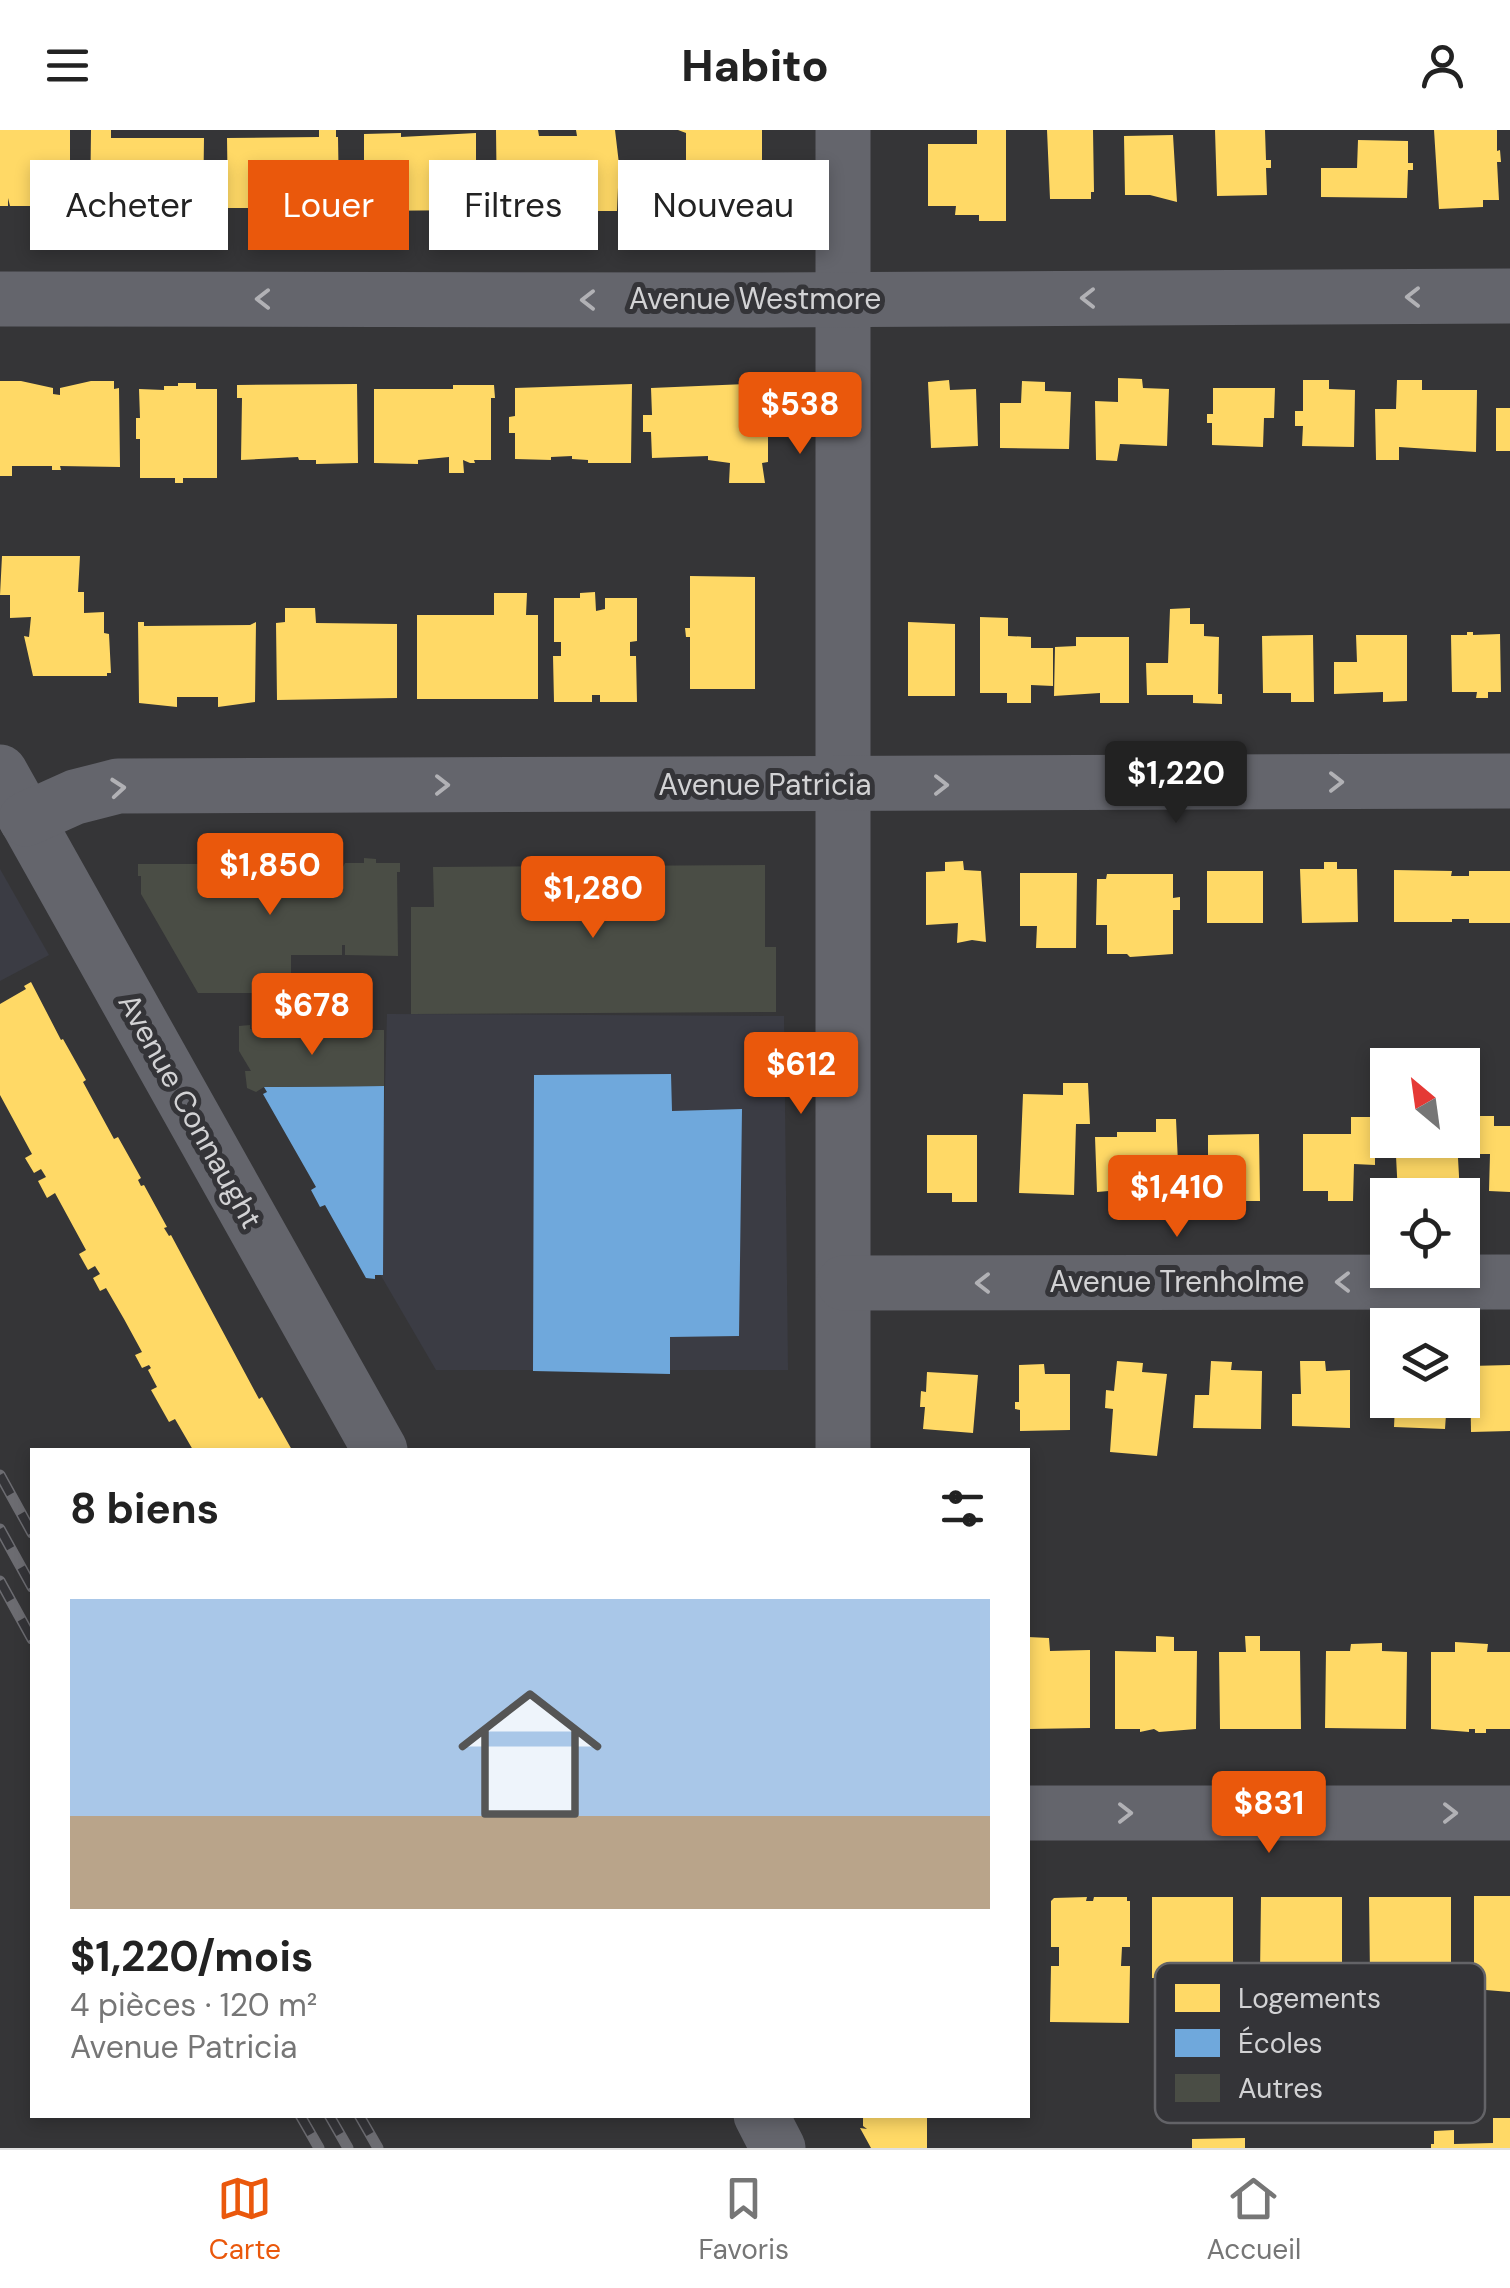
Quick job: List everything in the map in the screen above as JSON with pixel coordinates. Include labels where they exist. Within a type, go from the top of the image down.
[{"type":"street","points":[[843,130],[843,1448]]},
{"type":"street","name":"Avenue Westmore","points":[[0,299],[1510,296]]},
{"type":"street","name":"Avenue Connaught","points":[[0,772],[379,1448]]},
{"type":"street","name":"Avenue Patricia","points":[[26,819],[75,797],[118,786],[1510,781]]},
{"type":"street","name":"Avenue Trenholme","points":[[844,1283],[1510,1282]]},
{"type":"street","points":[[1030,1814],[1510,1814]]},
{"type":"street","points":[[762,2118],[778,2148]]},
{"type":"shaded area","points":[[0,869],[49,955],[0,981]]},
{"type":"shaded area","points":[[387,1014],[784,1016],[788,1370],[436,1370],[380,1274]]},
{"type":"building: Logements","points":[[0,130],[70,130],[70,160],[30,160],[30,206],[10,206],[8,198],[8,206],[0,206]]},
{"type":"building: Logements","points":[[91,130],[111,130],[111,138],[204,138],[204,160],[91,160]]},
{"type":"building: Logements","points":[[319,130],[336,130],[338,160],[248,160],[248,208],[228,208],[227,138],[319,137]]},
{"type":"building: Logements","points":[[496,130],[538,130],[539,136],[577,136],[576,130],[615,130],[617,211],[598,211],[598,160],[496,160]]},
{"type":"building: Logements","points":[[678,130],[762,130],[762,160],[686,160],[686,133]]},
{"type":"building: Logements","points":[[977,130],[1006,130],[1006,221],[979,221],[979,215],[955,215],[956,206],[928,206],[928,144],[977,144]]},
{"type":"building: Logements","points":[[1047,130],[1093,130],[1091,199],[1050,199]]},
{"type":"building: Logements","points":[[1215,130],[1265,130],[1266,160],[1271,160],[1271,168],[1266,168],[1267,195],[1217,196]]},
{"type":"building: Logements","points":[[1434,130],[1497,130],[1501,162],[1497,162],[1499,200],[1483,200],[1483,207],[1439,209]]},
{"type":"building: Logements","points":[[401,133],[401,137],[476,133],[476,160],[429,160],[429,210],[409,211],[409,160],[364,160],[364,134]]},
{"type":"building: Logements","points":[[1173,135],[1177,202],[1150,195],[1125,195],[1124,136]]},
{"type":"building: Logements","points":[[1358,140],[1408,141],[1408,163],[1413,163],[1413,170],[1408,170],[1407,198],[1321,197],[1321,168],[1357,168]]},
{"type":"building: Logements","points":[[1118,378],[1142,379],[1143,388],[1169,389],[1167,446],[1120,444],[1117,461],[1096,460],[1095,401],[1118,402]]},
{"type":"building: Logements","points":[[949,380],[950,390],[976,389],[978,446],[931,448],[928,382]]},
{"type":"building: Logements","points":[[1303,380],[1329,380],[1329,389],[1355,390],[1354,447],[1302,446],[1303,426],[1295,426],[1295,411],[1303,411]]},
{"type":"building: Logements","points":[[1397,380],[1422,380],[1422,390],[1477,390],[1476,452],[1399,447],[1399,460],[1376,460],[1375,409],[1396,409]]},
{"type":"building: Logements","points":[[0,381],[53,388],[53,394],[60,395],[60,388],[114,381],[114,389],[119,388],[120,467],[60,466],[61,470],[52,470],[52,466],[12,466],[12,476],[0,476]]},
{"type":"building: Logements","points":[[1022,381],[1045,382],[1045,391],[1071,392],[1069,449],[1000,448],[1000,403],[1021,403]]},
{"type":"building: Logements","points":[[196,383],[196,389],[217,389],[217,478],[183,478],[183,483],[175,483],[175,478],[140,478],[140,439],[136,439],[139,389],[164,390],[164,386]]},
{"type":"building: Logements","points":[[768,383],[768,462],[762,463],[765,483],[729,483],[730,463],[708,460],[708,456],[652,458],[651,432],[643,432],[643,415],[652,415],[651,388]]},
{"type":"building: Logements","points":[[357,384],[358,463],[316,464],[316,460],[298,457],[241,460],[242,398],[237,398],[237,385]]},
{"type":"building: Logements","points":[[632,384],[631,463],[588,463],[572,456],[515,459],[515,433],[509,433],[509,417],[515,416],[515,388]]},
{"type":"building: Logements","points":[[453,385],[494,385],[491,460],[463,460],[464,473],[449,473],[449,457],[418,460],[418,464],[374,463],[374,389],[453,389]]},
{"type":"building: Logements","points":[[1213,388],[1275,388],[1274,418],[1264,418],[1263,447],[1212,445],[1212,423],[1207,423],[1207,414],[1213,414]]},
{"type":"building: Logements","points":[[1496,408],[1510,408],[1510,451],[1496,451]]},
{"type":"building: Logements","points":[[2,556],[80,556],[78,592],[84,592],[84,613],[104,612],[111,673],[33,676],[24,636],[29,637],[31,617],[10,618],[10,595],[0,595]]},
{"type":"building: Logements","points":[[690,576],[755,577],[755,689],[690,689],[690,637],[686,637],[685,628],[690,628]]},
{"type":"building: Logements","points":[[595,592],[596,611],[605,609],[605,598],[637,598],[637,641],[630,642],[630,656],[636,656],[637,702],[600,702],[600,695],[592,695],[592,702],[554,702],[553,656],[561,656],[561,642],[554,642],[554,598],[580,598],[580,593]]},
{"type":"building: Logements","points":[[494,593],[527,593],[526,615],[538,615],[538,699],[417,699],[417,615],[494,615]]},
{"type":"building: Logements","points":[[285,608],[315,608],[316,623],[397,624],[397,698],[277,700],[276,623],[285,622]]},
{"type":"building: Logements","points":[[1190,608],[1190,624],[1204,624],[1204,636],[1219,637],[1218,694],[1222,694],[1222,704],[1193,703],[1193,695],[1147,695],[1146,663],[1168,663],[1170,609]]},
{"type":"building: Logements","points":[[980,617],[1008,618],[1008,636],[1031,637],[1031,648],[1053,648],[1053,686],[1031,685],[1031,703],[1007,703],[1007,693],[980,693]]},
{"type":"building: Logements","points":[[138,622],[144,622],[144,626],[256,622],[255,702],[218,707],[218,697],[177,697],[177,707],[139,703]]},
{"type":"building: Logements","points":[[908,622],[955,624],[955,696],[908,696]]},
{"type":"building: Logements","points":[[1500,634],[1501,692],[1488,692],[1488,698],[1476,698],[1477,692],[1452,692],[1451,635]]},
{"type":"building: Logements","points":[[1313,635],[1314,702],[1291,702],[1291,693],[1263,693],[1262,636]]},
{"type":"building: Logements","points":[[1356,635],[1407,635],[1407,701],[1383,702],[1383,692],[1334,694],[1334,662],[1357,662]]},
{"type":"building: Logements","points":[[1076,637],[1129,637],[1129,703],[1100,703],[1100,693],[1054,696],[1055,647],[1076,646]]},
{"type":"building: Logements","points":[[963,861],[964,870],[981,871],[986,942],[957,943],[958,923],[926,925],[926,872],[945,871],[945,862]]},
{"type":"building: Logements","points":[[1324,862],[1337,862],[1337,869],[1357,869],[1358,922],[1302,923],[1300,869],[1324,869]]},
{"type":"building: Logements","points":[[1394,870],[1452,871],[1451,876],[1469,876],[1469,871],[1510,871],[1510,923],[1469,923],[1469,919],[1394,922]]},
{"type":"building: Logements","points":[[1207,871],[1263,871],[1263,923],[1207,923]]},
{"type":"building: Logements","points":[[1020,873],[1077,873],[1076,948],[1036,948],[1037,926],[1020,926]]},
{"type":"building: Logements","points":[[1107,874],[1173,874],[1173,898],[1180,897],[1180,910],[1173,910],[1173,954],[1107,954],[1107,925],[1096,925],[1097,879],[1106,879]]},
{"type":"building: Logements","points":[[31,982],[114,1139],[118,1137],[259,1399],[262,1397],[291,1448],[192,1448],[175,1419],[169,1422],[151,1390],[157,1387],[148,1370],[151,1368],[142,1368],[135,1355],[142,1352],[106,1288],[100,1291],[93,1278],[100,1274],[95,1266],[88,1270],[79,1254],[86,1250],[55,1193],[47,1198],[38,1181],[46,1177],[41,1169],[34,1173],[25,1158],[32,1154],[0,1095],[0,1004],[26,989],[24,986]]},
{"type":"building: Logements","points":[[1063,1083],[1088,1083],[1090,1124],[1076,1124],[1074,1195],[1019,1193],[1023,1094],[1063,1095]]},
{"type":"building: Logements","points":[[1480,1116],[1494,1116],[1494,1126],[1510,1126],[1510,1192],[1489,1191],[1490,1154],[1480,1154]]},
{"type":"building: Logements","points":[[1351,1117],[1370,1117],[1370,1158],[1375,1158],[1375,1165],[1354,1164],[1353,1201],[1328,1201],[1328,1191],[1303,1191],[1303,1134],[1351,1134]]},
{"type":"building: Logements","points":[[1156,1119],[1176,1119],[1178,1163],[1168,1162],[1168,1197],[1145,1198],[1144,1188],[1097,1192],[1095,1137],[1117,1137],[1117,1132],[1156,1132]]},
{"type":"building: Logements","points":[[1259,1134],[1260,1201],[1235,1201],[1233,1191],[1208,1192],[1208,1135]]},
{"type":"building: Logements","points":[[927,1135],[977,1135],[977,1202],[952,1202],[952,1193],[927,1193]]},
{"type":"building: Logements","points":[[1396,1158],[1458,1158],[1459,1178],[1397,1178]]},
{"type":"building: Logements","points":[[1117,1361],[1143,1363],[1142,1372],[1167,1374],[1157,1456],[1110,1452],[1113,1409],[1105,1408],[1106,1390],[1114,1391]]},
{"type":"building: Logements","points":[[1211,1361],[1232,1362],[1231,1370],[1262,1371],[1261,1429],[1193,1428],[1195,1395],[1209,1395]]},
{"type":"building: Logements","points":[[1300,1361],[1325,1361],[1326,1371],[1350,1370],[1350,1428],[1292,1426],[1292,1394],[1301,1394]]},
{"type":"building: Logements","points":[[1044,1364],[1045,1374],[1070,1374],[1070,1430],[1020,1431],[1020,1410],[1015,1409],[1015,1402],[1019,1402],[1019,1365]]},
{"type":"building: Logements","points":[[1510,1365],[1510,1431],[1471,1432],[1471,1418],[1480,1418],[1480,1366]]},
{"type":"building: Logements","points":[[927,1372],[978,1375],[973,1433],[923,1429],[925,1407],[920,1407],[921,1391],[926,1392]]},
{"type":"building: Logements","points":[[1394,1418],[1446,1418],[1445,1429],[1394,1427]]},
{"type":"building: Logements","points":[[1156,1636],[1174,1637],[1174,1651],[1197,1651],[1196,1729],[1115,1729],[1115,1651],[1156,1652]]},
{"type":"building: Logements","points":[[1245,1636],[1260,1636],[1260,1651],[1300,1651],[1301,1729],[1220,1729],[1219,1652],[1246,1652]]},
{"type":"building: Logements","points":[[1030,1637],[1049,1638],[1050,1651],[1090,1650],[1090,1728],[1030,1729]]},
{"type":"building: Logements","points":[[1455,1642],[1488,1644],[1487,1652],[1510,1652],[1510,1729],[1475,1733],[1475,1729],[1431,1729],[1431,1652],[1455,1652]]},
{"type":"building: Logements","points":[[1382,1643],[1382,1651],[1407,1652],[1406,1729],[1325,1728],[1326,1651],[1350,1651],[1351,1644]]},
{"type":"building: Logements","points":[[1474,1896],[1510,1896],[1510,1992],[1485,1990],[1485,1963],[1474,1963]]},
{"type":"building: Logements","points":[[1087,1897],[1086,1901],[1093,1901],[1094,1897],[1127,1897],[1130,1901],[1130,1947],[1122,1947],[1121,1966],[1130,1966],[1129,2023],[1050,2022],[1051,1966],[1059,1966],[1059,1947],[1051,1947],[1051,1901]]},
{"type":"building: Logements","points":[[1152,1897],[1233,1897],[1233,1963],[1155,1963],[1152,1978]]},
{"type":"building: Logements","points":[[1261,1897],[1342,1897],[1342,1963],[1260,1963]]},
{"type":"building: Logements","points":[[1369,1897],[1451,1897],[1451,1963],[1370,1963]]},
{"type":"building: Logements","points":[[863,2118],[927,2118],[927,2148],[871,2148],[860,2128],[867,2129]]},
{"type":"building: Logements","points":[[1493,2118],[1510,2118],[1510,2148],[1431,2148],[1434,2131],[1454,2130],[1454,2144],[1493,2143]]},
{"type":"building: Logements","points":[[1245,2138],[1245,2148],[1192,2148],[1192,2139]]},
{"type":"building: Écoles","points":[[671,1074],[672,1111],[742,1109],[739,1336],[670,1337],[670,1374],[533,1371],[534,1075]]},
{"type":"building: Écoles","points":[[384,1086],[383,1275],[375,1275],[375,1279],[366,1278],[325,1205],[320,1207],[311,1190],[316,1187],[263,1094],[267,1092],[264,1087]]},
{"type":"building: Autres","points":[[364,858],[376,859],[376,863],[400,863],[398,956],[345,955],[345,945],[342,955],[291,955],[291,993],[198,993],[141,894],[138,876],[138,864],[292,867],[292,863],[341,863],[343,867],[345,863],[364,863]]},
{"type":"building: Autres","points":[[765,865],[765,947],[776,947],[776,1012],[411,1014],[411,907],[434,907],[433,867]]},
{"type":"building: Autres","points":[[250,1025],[250,1029],[317,1034],[317,1030],[384,1030],[384,1086],[264,1087],[256,1092],[247,1088],[245,1071],[251,1071],[239,1051],[239,1026]]},
{"type":"railway","points":[[0,1475],[30,1529]]},
{"type":"railway","points":[[0,1529],[30,1583]]},
{"type":"railway","points":[[0,1581],[30,1635]]},
{"type":"railway","points":[[302,2118],[319,2148]]},
{"type":"railway","points":[[331,2118],[348,2148]]},
{"type":"railway","points":[[361,2118],[378,2148]]}]
